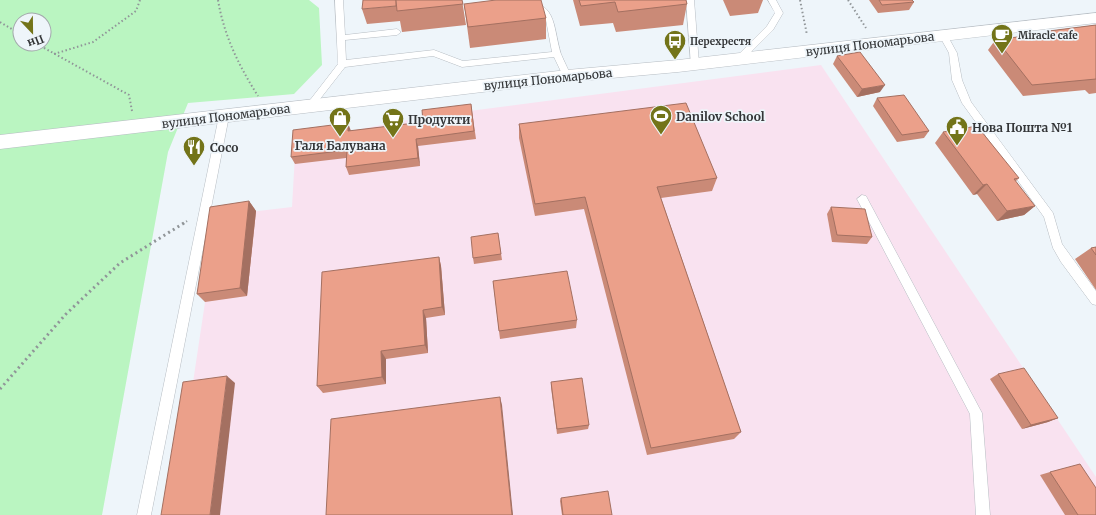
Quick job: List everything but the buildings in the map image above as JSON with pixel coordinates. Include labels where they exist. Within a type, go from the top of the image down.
[{"type":"street","name":"вулиця Пономарьова","points":[[0,142],[567,76],[695,64],[1096,18]]},
{"type":"lane","points":[[310,106],[342,64],[338,0]]},
{"type":"lane","points":[[520,0],[541,8],[550,19],[557,54],[567,76]]},
{"type":"lane","points":[[690,0],[695,64]]},
{"type":"lane","points":[[739,59],[772,25],[779,13],[772,0]]},
{"type":"lane","points":[[340,38],[397,32]]},
{"type":"lane","points":[[942,35],[953,53],[957,80],[967,103],[1049,216],[1057,245],[1065,259],[1096,300]]},
{"type":"lane","points":[[342,64],[434,53],[462,64],[557,54]]},
{"type":"lane","points":[[144,515],[224,116]]},
{"type":"lane","points":[[862,199],[976,413],[984,515]]},
{"type":"path","points":[[53,54],[93,42],[136,11],[140,0]]},
{"type":"path","points":[[218,0],[230,48],[242,72],[262,102],[263,111]]},
{"type":"path","points":[[800,0],[810,51]]},
{"type":"path","points":[[848,0],[876,43]]},
{"type":"path","points":[[0,22],[12,29]]},
{"type":"path","points":[[50,52],[129,95],[132,111],[138,112]]},
{"type":"path","points":[[0,389],[66,314],[120,263],[204,211]]},
{"type":"shaded area","points":[[821,65],[1096,477],[1096,515],[220,515],[192,389],[218,216],[292,207],[296,137],[351,131],[423,117]]},
{"type":"green space","points":[[0,0],[309,0],[319,8],[322,65],[294,94],[188,103],[168,152],[102,515],[0,515]]},
{"type":"place","name":"Miracle cafe","points":[[1002,54]]},
{"type":"place","name":"Перехрестя","points":[[675,60]]},
{"type":"place","name":"Danilov School","points":[[661,136]]},
{"type":"place","name":"Галя Балувана","points":[[340,138]]},
{"type":"place","name":"Продукти","points":[[393,138]]},
{"type":"place","name":"Нова Пошта №1","points":[[957,146]]},
{"type":"place","name":"Сосо","points":[[194,166]]}]
